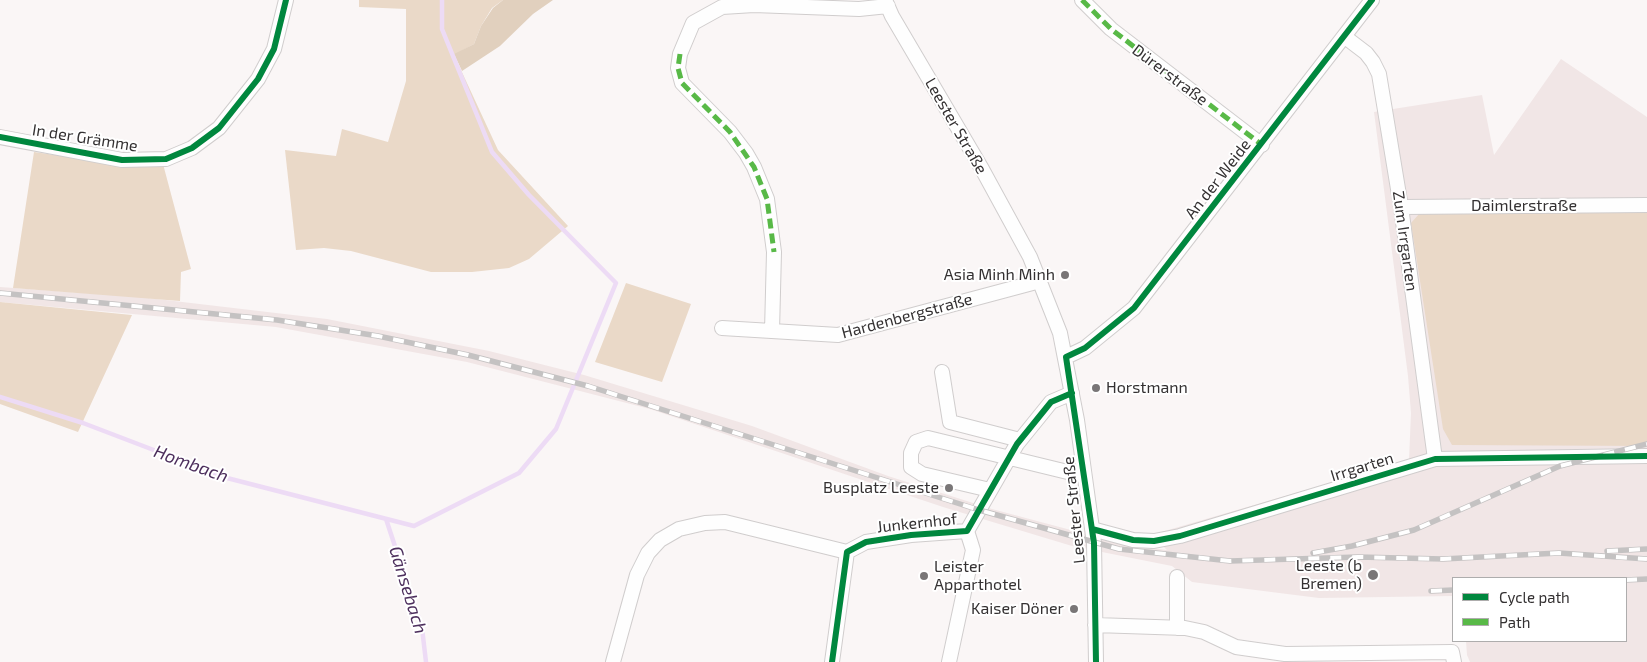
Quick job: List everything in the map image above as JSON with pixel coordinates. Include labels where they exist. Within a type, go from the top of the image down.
[{"type":"street","name":"In der Grämme","points":[[0,137],[122,160],[166,159],[192,148],[219,128],[258,79],[274,49],[286,0]]},
{"type":"street","name":"Dürerstraße","points":[[1082,0],[1111,29],[1262,145]]},
{"type":"street","name":"An der Weide","points":[[1066,357],[1085,348],[1134,308],[1262,145],[1372,0]]},
{"type":"street","name":"Leester Straße","points":[[887,3],[982,168],[1040,281],[1060,333],[1072,393],[1092,529],[1096,662]]},
{"type":"street","points":[[772,331],[774,252],[770,218],[764,191],[746,153],[730,132],[682,83],[678,68],[680,54],[693,23],[722,7],[754,5],[859,9],[887,3]]},
{"type":"street","name":"Zum Irrgarten","points":[[1345,37],[1366,52],[1379,74],[1401,207],[1435,460]]},
{"type":"street","name":"Daimlerstraße","points":[[1401,207],[1647,205]]},
{"type":"street","name":"Hardenbergstraße","points":[[722,328],[838,335],[1040,281]]},
{"type":"street","points":[[942,372],[950,422],[1020,440]]},
{"type":"street","name":"Junkernhof","points":[[847,552],[866,542],[911,535],[967,531],[1020,440],[1051,402],[1072,393]]},
{"type":"street","points":[[990,490],[922,474],[911,467],[911,454],[916,442],[928,438],[1084,476]]},
{"type":"street","name":"Irrgarten","points":[[1092,529],[1133,540],[1154,542],[1180,536],[1435,460],[1647,456]]},
{"type":"street","points":[[613,662],[637,575],[648,554],[660,540],[679,529],[705,523],[725,522],[847,552],[832,662]]},
{"type":"street","points":[[949,662],[973,550],[967,531]]},
{"type":"street","points":[[1177,628],[1178,577]]},
{"type":"street","points":[[1095,625],[1177,628],[1204,632],[1236,647],[1285,654],[1453,657]]},
{"type":"shaded area","points":[[359,0],[503,0],[492,8],[481,26],[474,44],[454,55],[498,150],[568,226],[529,259],[509,268],[472,272],[431,272],[351,251],[324,248],[296,250],[285,150],[336,156],[342,129],[388,142],[406,81],[406,9],[359,7]]},
{"type":"shaded area","points":[[503,0],[553,0],[533,14],[500,46],[462,71],[454,54],[474,44],[481,26],[493,8]]},
{"type":"shaded area","points":[[1561,59],[1647,117],[1647,662],[1470,662],[1467,655],[1466,642],[1627,642],[1627,577],[1452,577],[1452,596],[1319,598],[1192,582],[1172,566],[1072,546],[943,507],[650,409],[467,362],[276,327],[0,302],[0,287],[140,297],[327,319],[489,351],[584,375],[752,426],[888,476],[992,509],[1127,545],[1167,550],[1151,535],[1409,460],[1411,413],[1408,376],[1374,112],[1482,95],[1494,155]]},
{"type":"shaded area","points":[[34,152],[112,163],[163,164],[191,269],[181,272],[180,301],[13,288]]},
{"type":"shaded area","points":[[1647,212],[1647,446],[1452,445],[1443,429],[1411,223],[1420,213]]},
{"type":"shaded area","points":[[626,283],[691,304],[662,382],[595,362]]},
{"type":"shaded area","points":[[0,302],[132,315],[78,432],[0,404]]},
{"type":"waterway","name":"Hombach","points":[[0,397],[83,423],[227,478],[414,526],[519,473],[556,429],[616,283],[529,195],[492,152],[442,29],[442,0]]},
{"type":"waterway","name":"Gänsebach","points":[[386,519],[422,628],[426,662]]},
{"type":"railway","points":[[0,293],[277,320],[378,336],[468,355],[588,386],[979,510],[1119,549],[1230,561],[1358,557],[1443,559],[1559,553],[1647,559]]},
{"type":"railway","points":[[1313,553],[1352,546],[1414,530],[1560,466],[1647,444]]},
{"type":"railway","points":[[1607,551],[1647,549]]},
{"type":"railway","points":[[1627,580],[1647,579]]},
{"type":"railway","points":[[1431,591],[1452,590]]},
{"type":"marked path","points":[[1082,0],[1111,29],[1262,145]]},
{"type":"marked path","points":[[680,54],[678,68],[682,83],[730,132],[754,167],[767,199],[774,252]]},
{"type":"cycle path","points":[[0,137],[122,160],[166,159],[192,148],[219,128],[258,79],[274,49],[286,0]]},
{"type":"cycle path","points":[[1096,662],[1094,543],[1066,357],[1085,348],[1134,308],[1372,0]]},
{"type":"cycle path","points":[[832,662],[847,552],[866,542],[911,535],[967,531],[1017,444],[1051,402],[1072,393]]},
{"type":"cycle path","points":[[1092,529],[1133,540],[1154,541],[1180,536],[1435,459],[1647,456]]},
{"type":"place","name":"Asia Minh Minh","points":[[1065,275]]},
{"type":"place","name":"Horstmann","points":[[1096,388]]},
{"type":"place","name":"Busplatz Leeste","points":[[949,488]]},
{"type":"place","name":"Leeste (b Bremen)","points":[[1373,575]]},
{"type":"place","name":"Leister Apparthotel","points":[[924,576]]},
{"type":"place","name":"Kaiser Döner","points":[[1074,609]]}]
